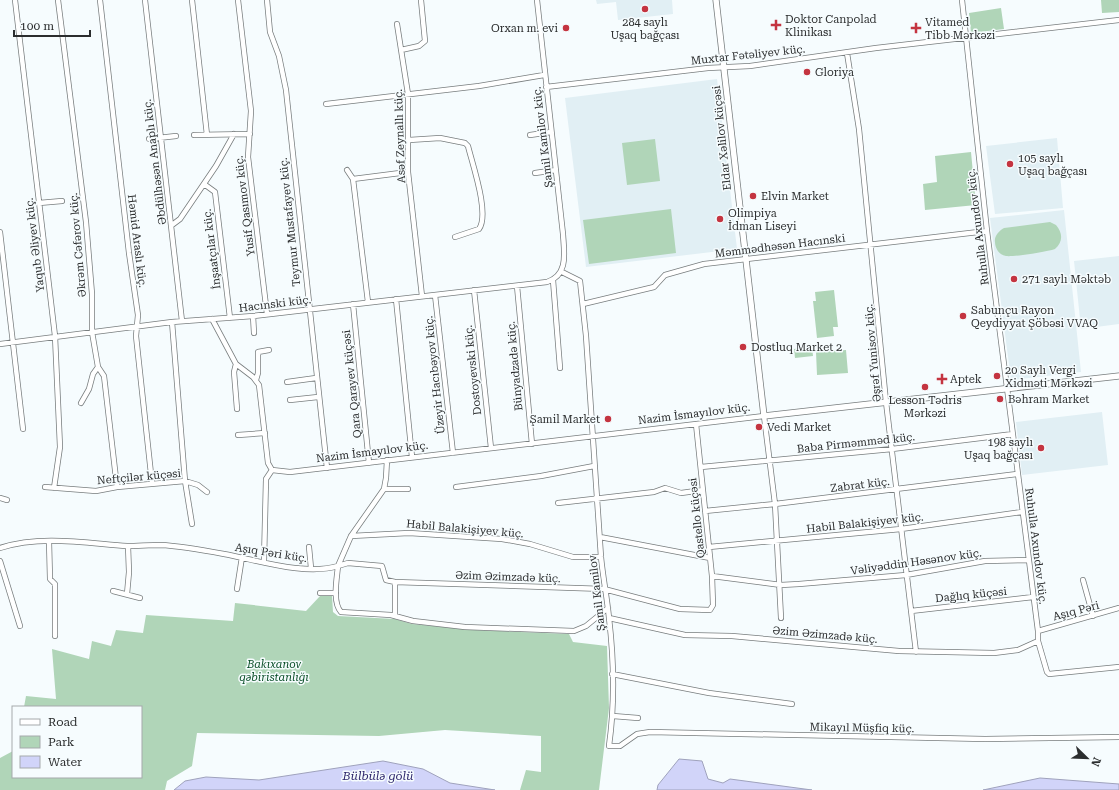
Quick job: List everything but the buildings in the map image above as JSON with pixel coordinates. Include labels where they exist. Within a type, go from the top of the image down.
[{"type":"street","name":"Yaqub Əliyev küç.","points":[[15,0],[55,336],[60,447],[54,488]]},
{"type":"street","name":"Əkrəm Cəfərov küç.","points":[[58,0],[86,222],[92,294],[92,332],[98,368],[104,376],[117,487]]},
{"type":"street","name":"Həmid Araslı küç.","points":[[100,0],[129,253],[138,315],[136,336],[152,484]]},
{"type":"street","name":"Əbdülhəsən Anaplı küç.","points":[[145,0],[182,321]]},
{"type":"street","points":[[192,0],[207,135]]},
{"type":"street","name":"Yusif Qasımov küç.","points":[[238,0],[251,110],[250,134],[247,148],[267,314]]},
{"type":"street","name":"Teymur Mustafayev küç.","points":[[267,0],[270,32],[279,56],[286,90],[316,378],[327,468]]},
{"type":"street","points":[[401,50],[419,46],[425,41],[421,0]]},
{"type":"street","name":"Şamil Kamilov küç.","points":[[536,0],[556,170],[563,246],[564,265],[562,272]]},
{"type":"street","name":"Eldar Xəlilov küçəsi","points":[[716,0],[764,416]]},
{"type":"street","name":"Ruhulla Axundov küç.","points":[[962,0],[987,231],[1038,631],[1038,641],[1047,672],[1050,674],[1119,667]]},
{"type":"street","name":"Muxtar Fətəliyev küç.","points":[[546,86],[724,67],[750,66],[1119,20]]},
{"type":"street","name":"Asəf Zeynallı küç.","points":[[397,24],[408,94],[410,140],[408,172],[422,296]]},
{"type":"street","name":"Əşrəf Yunisov küç.","points":[[847,53],[859,130],[886,402],[916,652]]},
{"type":"street","points":[[326,104],[479,86],[544,75]]},
{"type":"street","points":[[530,135],[551,132]]},
{"type":"street","points":[[172,225],[180,219],[204,184],[228,147],[234,134]]},
{"type":"street","points":[[194,135],[250,134]]},
{"type":"street","points":[[148,140],[176,136]]},
{"type":"street","points":[[410,140],[440,138],[465,143],[468,146],[478,182],[483,221],[479,229],[455,236]]},
{"type":"street","points":[[347,170],[353,179],[368,302]]},
{"type":"street","points":[[535,173],[556,170]]},
{"type":"street","points":[[353,179],[408,172]]},
{"type":"street","name":"İnşaatçılar küç.","points":[[204,184],[215,192],[230,318]]},
{"type":"street","points":[[39,203],[62,201]]},
{"type":"street","name":"Məmmədhəsən Hacınski","points":[[583,304],[654,287],[665,275],[704,264],[987,231]]},
{"type":"street","points":[[0,232],[23,429]]},
{"type":"street","points":[[560,368],[553,280],[562,272],[580,282],[593,438]]},
{"type":"street","name":"Hacınski küç.","points":[[0,344],[137,326],[252,316],[435,294],[517,286],[553,280]]},
{"type":"street","name":"Bünyadzadə küç.","points":[[517,286],[532,444]]},
{"type":"street","name":"Dostoyevski küç.","points":[[474,290],[491,448]]},
{"type":"street","name":"Üzeyir Hacıbəyov küç.","points":[[435,294],[453,453]]},
{"type":"street","points":[[396,299],[412,457]]},
{"type":"street","name":"Qara Qarayev küçəsi","points":[[353,304],[369,463]]},
{"type":"street","points":[[252,316],[254,333]]},
{"type":"street","points":[[212,319],[236,364],[256,380],[260,390],[268,463],[272,470],[267,476],[265,483],[264,561]]},
{"type":"street","points":[[172,322],[185,481],[192,524]]},
{"type":"street","points":[[256,380],[258,373],[258,352],[269,350]]},
{"type":"street","points":[[236,364],[234,372],[236,409]]},
{"type":"street","points":[[80,403],[89,389],[93,374],[98,368]]},
{"type":"street","name":"Nazim İsmayılov küç.","points":[[272,470],[290,472],[327,468],[491,448],[593,438],[764,416],[1119,376]]},
{"type":"street","points":[[287,382],[316,378]]},
{"type":"street","points":[[290,400],[318,396]]},
{"type":"street","points":[[764,416],[771,461],[775,504],[781,618]]},
{"type":"street","name":"Qastello küçəsi","points":[[696,424],[712,576],[712,609]]},
{"type":"street","points":[[238,435],[265,434]]},
{"type":"street","name":"Baba Pirməmməd küç.","points":[[701,467],[892,449],[1012,434]]},
{"type":"street","name":"Şamil Kamilov","points":[[593,438],[601,557],[609,618],[612,674],[613,716],[609,746]]},
{"type":"street","points":[[387,460],[384,489],[351,536],[338,566],[336,593],[338,606],[341,612],[395,616],[413,621],[465,627],[574,631],[586,626],[608,608]]},
{"type":"street","points":[[456,487],[541,476],[594,466]]},
{"type":"street","name":"Zabrat küç.","points":[[705,511],[775,504],[1017,474]]},
{"type":"street","name":"Neftçilər küçəsi","points":[[45,487],[96,491],[117,487],[185,481],[198,485],[207,492]]},
{"type":"street","points":[[558,504],[654,492],[664,488],[681,493],[703,490]]},
{"type":"street","points":[[384,489],[408,489]]},
{"type":"street","points":[[0,498],[7,500]]},
{"type":"street","name":"Habil Balakişiyev küç.","points":[[709,547],[778,542],[901,529],[1022,512]]},
{"type":"street","name":"Habil Balakişiyev küç.","points":[[351,536],[409,533],[502,539],[530,544],[573,557],[601,557]]},
{"type":"street","points":[[600,538],[710,558]]},
{"type":"street","points":[[49,541],[50,579],[55,584],[54,636]]},
{"type":"street","name":"Aşıq Pəri küç.","points":[[0,548],[29,542],[72,541],[128,546],[192,548],[282,565],[311,568],[338,566]]},
{"type":"street","points":[[127,594],[129,572],[128,546]]},
{"type":"street","points":[[309,547],[311,568]]},
{"type":"street","points":[[237,589],[242,557]]},
{"type":"street","name":"Vəliyəddin Həsənov küç.","points":[[712,576],[780,585],[906,575],[985,561],[1028,560]]},
{"type":"street","points":[[0,561],[20,626]]},
{"type":"street","points":[[338,566],[348,563],[382,566],[384,568],[384,578],[395,582],[395,616]]},
{"type":"street","points":[[1083,580],[1093,616]]},
{"type":"street","name":"Əzim Əzimzadə küç.","points":[[395,582],[604,589],[680,609],[712,609]]},
{"type":"street","points":[[113,591],[140,598]]},
{"type":"street","points":[[320,592],[336,593]]},
{"type":"street","name":"Dağlıq küçəsi","points":[[911,611],[1033,597]]},
{"type":"street","name":"Aşıq Pəri","points":[[1038,631],[1119,608]]},
{"type":"street","name":"Əzim Əzimzadə küç.","points":[[609,618],[685,635],[732,636],[916,652],[994,653],[1018,650],[1038,641]]},
{"type":"street","points":[[612,674],[709,693],[792,704]]},
{"type":"street","points":[[613,716],[638,718]]},
{"type":"street","name":"Mikayıl Müşfiq küç.","points":[[609,746],[620,746],[637,734],[650,732],[985,739],[1119,737]]},
{"type":"shaded area","name":"284 saylı Uşaq bağçası","points":[[596,0],[672,0],[673,14],[618,20],[616,2],[597,4]]},
{"type":"shaded area","points":[[717,79],[737,249],[586,267],[565,98]]},
{"type":"shaded area","points":[[1057,138],[1063,208],[995,214],[986,146]]},
{"type":"shaded area","points":[[1064,210],[1081,372],[1011,380],[990,218]]},
{"type":"shaded area","points":[[1119,256],[1119,324],[1081,329],[1074,261]]},
{"type":"shaded area","points":[[1102,412],[1108,465],[1022,475],[1016,422]]},
{"type":"green space","points":[[1101,0],[1119,0],[1119,12],[1102,13]]},
{"type":"green space","points":[[1001,8],[1004,29],[971,33],[969,13]]},
{"type":"green space","points":[[655,139],[660,181],[627,185],[622,143]]},
{"type":"green space","points":[[971,152],[976,205],[925,210],[923,184],[937,182],[935,156]]},
{"type":"green space","points":[[671,209],[676,253],[589,264],[583,220]]},
{"type":"green space","points":[[1050,222],[1056,225],[1061,234],[1060,243],[1055,249],[1045,252],[1010,256],[999,253],[995,244],[995,238],[1004,228]]},
{"type":"green space","points":[[834,290],[838,327],[833,327],[834,336],[817,338],[813,301],[816,301],[815,292]]},
{"type":"green space","points":[[812,347],[813,356],[795,358],[794,349]]},
{"type":"green space","points":[[846,350],[848,373],[817,375],[816,352]]},
{"type":"green space","name":"Bakıxanov qəbiristanlığı","points":[[321,595],[332,596],[333,612],[338,616],[395,619],[412,624],[476,630],[569,634],[573,642],[607,646],[609,708],[599,790],[520,790],[526,770],[541,772],[541,736],[445,730],[379,736],[197,733],[192,766],[167,781],[165,790],[0,790],[0,758],[12,752],[12,778],[142,778],[142,706],[24,706],[26,696],[56,699],[52,649],[89,659],[92,641],[111,646],[116,630],[143,633],[146,615],[233,621],[235,603],[306,611]]},
{"type":"water","points":[[679,759],[702,761],[708,779],[723,783],[730,779],[812,790],[657,790],[658,785]]},
{"type":"water","name":"Bülbülə gölü","points":[[383,761],[423,769],[450,783],[495,790],[174,790],[185,781],[206,777],[259,780]]},
{"type":"water","points":[[1040,778],[1119,784],[1119,790],[983,790]]},
{"type":"place","name":"284 saylı Uşaq bağçası","points":[[645,9]]},
{"type":"place","name":"Doktor Canpolad Klinikası","points":[[776,25]]},
{"type":"place","name":"Orxan m. evi","points":[[566,28]]},
{"type":"place","name":"Vitamed Tibb Mərkəzi","points":[[916,28]]},
{"type":"place","name":"Gloriya","points":[[807,72]]},
{"type":"place","name":"105 saylı Uşaq bağçası","points":[[1010,164]]},
{"type":"place","name":"Elvin Market","points":[[753,196]]},
{"type":"place","name":"Olimpiya İdman Liseyi","points":[[720,219]]},
{"type":"place","name":"271 saylı Məktəb","points":[[1014,279]]},
{"type":"place","name":"Sabunçu Rayon Qeydiyyat Şöbəsi VVAQ","points":[[963,316]]},
{"type":"place","name":"Dostluq Market 2","points":[[743,347]]},
{"type":"place","name":"20 Saylı Vergi Xidməti Mərkəzi","points":[[997,376]]},
{"type":"place","name":"Aptek","points":[[942,379]]},
{"type":"place","name":"Lesson Tədris Mərkəzi","points":[[925,387]]},
{"type":"place","name":"Bəhram Market","points":[[1000,399]]},
{"type":"place","name":"Şamil Market","points":[[608,419]]},
{"type":"place","name":"Vedi Market","points":[[759,427]]},
{"type":"place","name":"198 saylı Uşaq bağçası","points":[[1041,448]]}]
